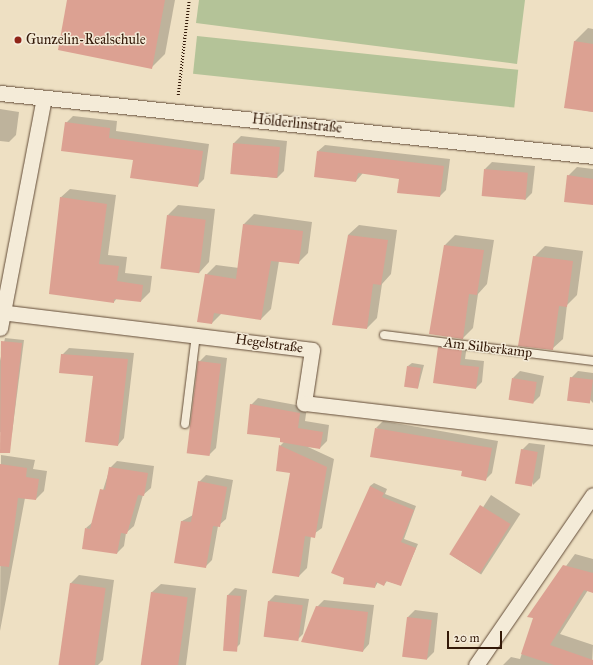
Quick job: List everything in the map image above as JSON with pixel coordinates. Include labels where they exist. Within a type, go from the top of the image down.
[{"type":"street","name":"Hölderlinstraße","points":[[0,93],[593,156]]},
{"type":"street","points":[[0,328],[1,312],[44,98]]},
{"type":"street","name":"Hegelstraße","points":[[1,312],[196,334],[312,350],[304,403],[593,438]]},
{"type":"street","points":[[476,665],[593,495]]},
{"type":"lane","points":[[185,424],[196,334]]},
{"type":"lane","name":"Am Silberkamp","points":[[384,335],[593,361]]},
{"type":"path","points":[[176,112],[189,0]]},
{"type":"green space","points":[[199,0],[525,0],[517,64],[196,23]]},
{"type":"green space","points":[[197,36],[518,70],[514,108],[193,74]]},
{"type":"building","points":[[67,0],[165,0],[152,69],[58,50]]},
{"type":"building","points":[[574,41],[593,44],[593,112],[564,108]]},
{"type":"building","points":[[65,122],[110,128],[109,138],[203,151],[198,187],[130,178],[133,160],[61,151]]},
{"type":"building","points":[[233,143],[280,147],[277,178],[230,174]]},
{"type":"building","points":[[317,151],[444,166],[440,197],[397,193],[399,179],[358,173],[356,182],[314,177]]},
{"type":"building","points":[[484,169],[528,173],[525,200],[482,196]]},
{"type":"building","points":[[567,175],[593,179],[593,205],[564,202]]},
{"type":"building","points":[[60,197],[107,204],[99,264],[119,266],[117,281],[143,285],[141,302],[114,299],[114,303],[49,294]]},
{"type":"building","points":[[167,215],[206,220],[199,273],[160,269]]},
{"type":"building","points":[[243,224],[303,231],[299,264],[271,261],[261,320],[214,313],[212,324],[197,322],[205,274],[236,279]]},
{"type":"building","points":[[348,235],[388,240],[381,285],[373,284],[367,329],[332,325]]},
{"type":"building","points":[[444,245],[484,250],[477,295],[469,294],[463,339],[429,334]]},
{"type":"building","points":[[533,256],[573,261],[567,307],[559,306],[553,350],[518,346]]},
{"type":"building","points":[[1,341],[22,343],[10,453],[0,453]]},
{"type":"building","points":[[438,347],[462,350],[460,365],[479,367],[476,389],[433,383]]},
{"type":"building","points":[[61,354],[128,359],[118,446],[85,442],[93,376],[59,373]]},
{"type":"building","points":[[198,361],[221,364],[209,456],[187,453]]},
{"type":"building","points":[[407,366],[421,368],[418,389],[404,387]]},
{"type":"building","points":[[570,377],[593,380],[590,404],[567,401]]},
{"type":"building","points":[[512,378],[537,382],[533,404],[509,400]]},
{"type":"building","points":[[250,404],[300,413],[298,428],[323,432],[320,449],[280,442],[280,438],[247,434]]},
{"type":"building","points":[[375,428],[492,448],[486,481],[461,476],[462,471],[370,457]]},
{"type":"building","points":[[279,445],[327,467],[315,538],[305,536],[299,577],[272,573],[290,473],[276,471]]},
{"type":"building","points":[[521,449],[538,452],[532,486],[515,483]]},
{"type":"building","points":[[0,464],[27,468],[26,477],[39,479],[36,500],[18,498],[9,567],[0,566]]},
{"type":"building","points":[[109,467],[148,473],[144,496],[138,495],[127,534],[121,533],[117,554],[82,549],[85,528],[90,529],[100,489],[105,490]]},
{"type":"building","points":[[198,481],[227,487],[220,527],[213,526],[206,568],[174,563],[181,521],[191,522]]},
{"type":"building","points":[[370,486],[384,493],[382,497],[414,510],[401,542],[416,548],[401,586],[386,581],[384,586],[376,582],[375,588],[343,584],[344,578],[331,573]]},
{"type":"building","points":[[480,505],[511,524],[480,573],[449,554]]},
{"type":"building","points":[[563,565],[593,573],[593,593],[584,590],[550,645],[593,660],[593,665],[554,665],[521,654],[533,618],[527,617]]},
{"type":"building","points":[[70,583],[106,588],[95,665],[58,665]]},
{"type":"building","points":[[151,592],[188,597],[178,665],[141,665]]},
{"type":"building","points":[[227,595],[241,596],[237,652],[223,651]]},
{"type":"building","points":[[268,601],[303,605],[298,641],[264,637]]},
{"type":"building","points":[[316,606],[368,612],[363,652],[301,642]]},
{"type":"building","points":[[407,617],[432,620],[427,660],[402,657]]},
{"type":"place","name":"Gunzelin-Realschule","points":[[18,40]]}]
